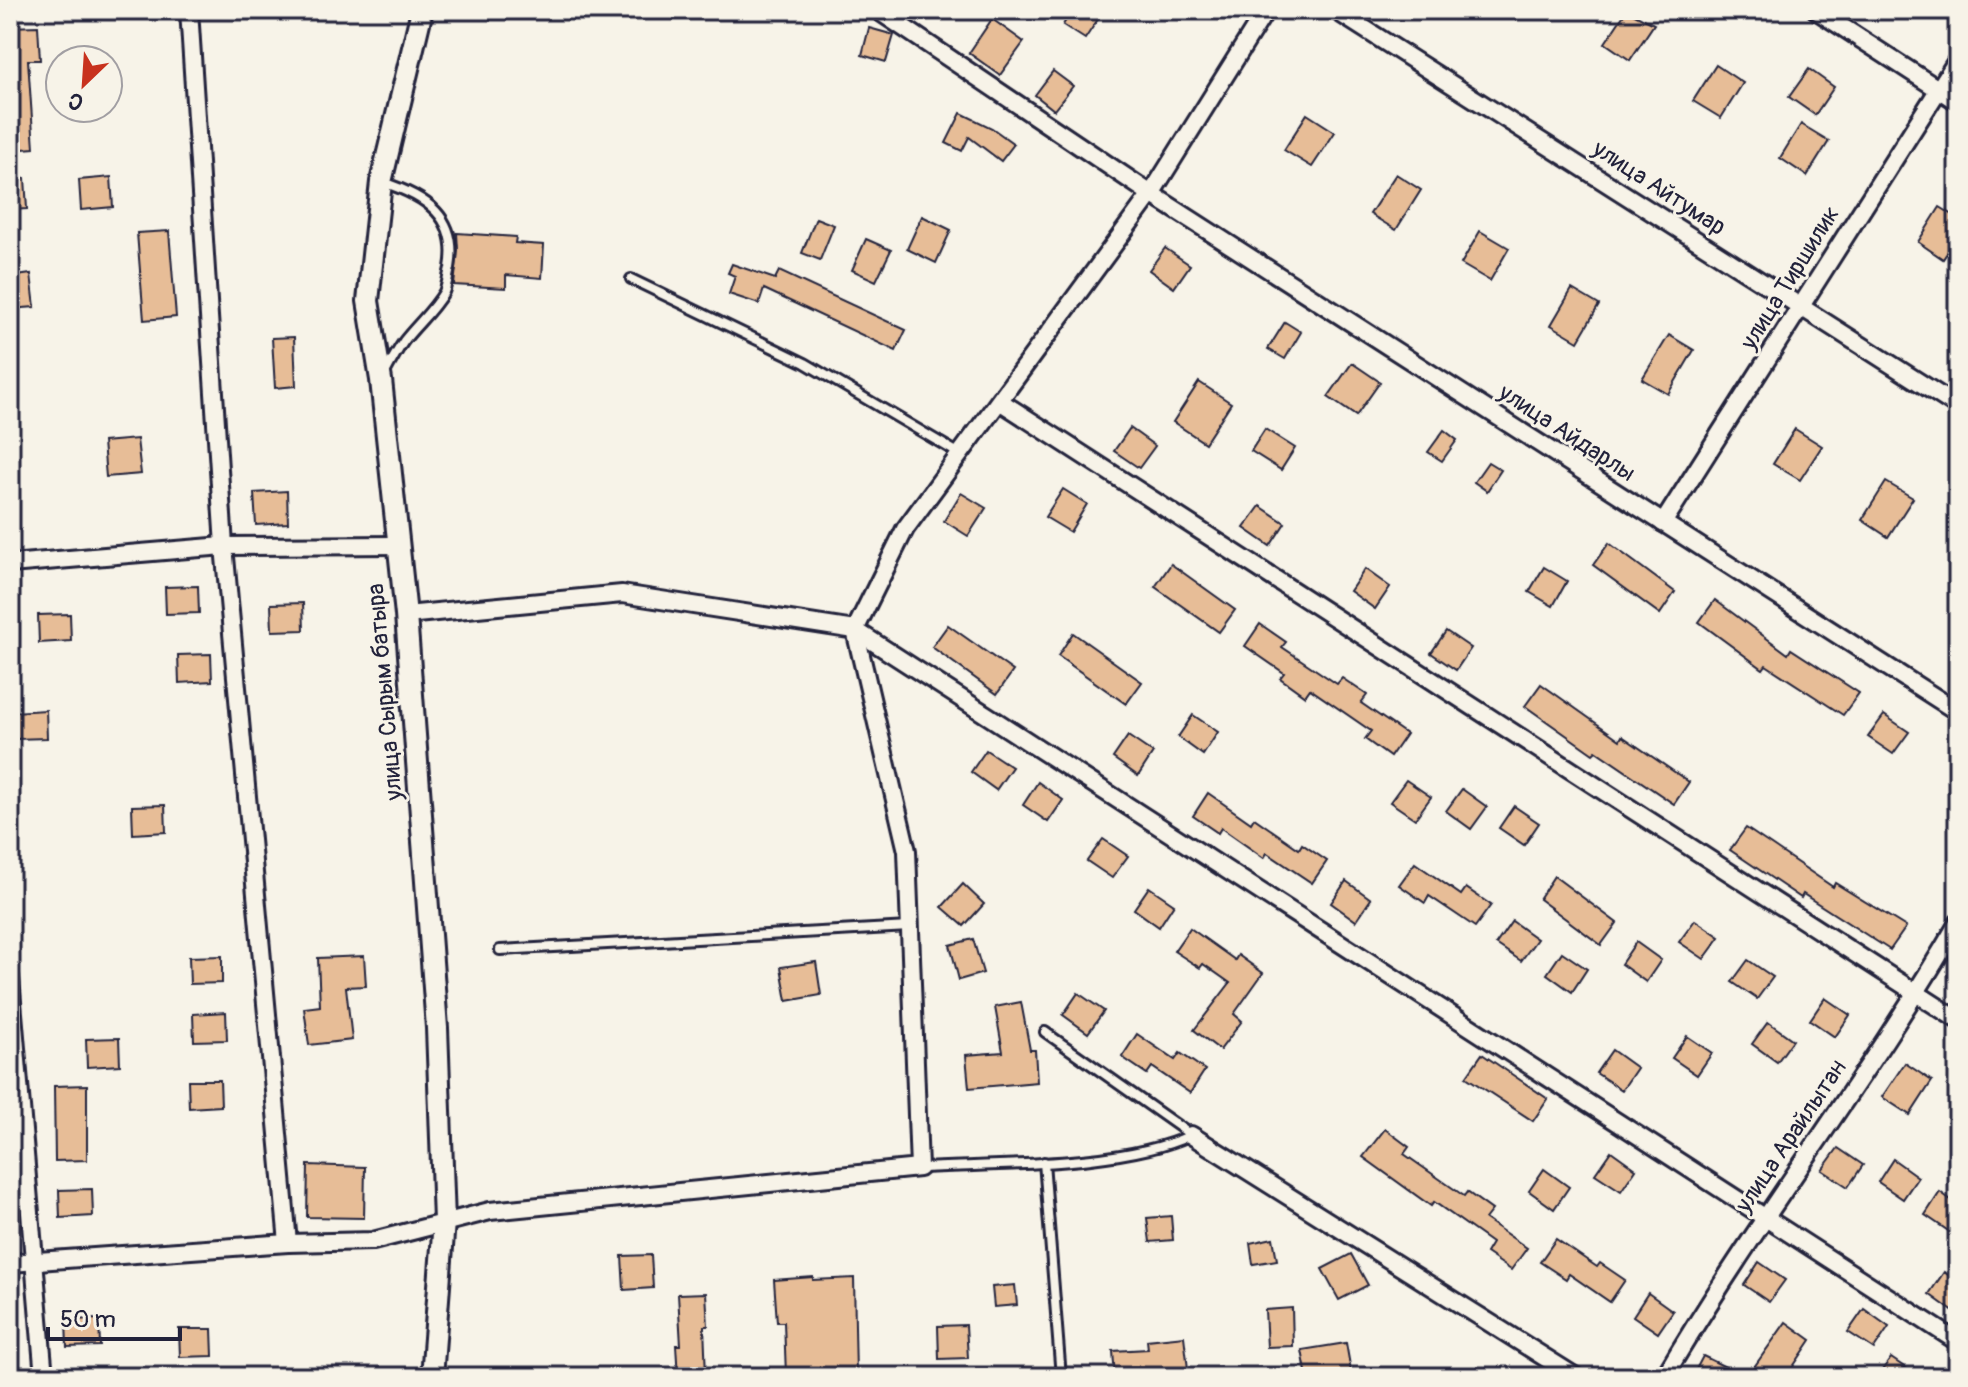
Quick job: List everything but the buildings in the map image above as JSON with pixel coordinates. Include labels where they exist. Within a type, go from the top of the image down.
[{"type":"street","points":[[189,10],[224,546],[288,1243]]},
{"type":"street","name":"улица Сырым батыра","points":[[422,10],[381,182],[368,301],[381,380],[406,615],[437,1028],[444,1221],[432,1377]]},
{"type":"street","points":[[10,1263],[288,1243],[373,1241],[490,1211],[919,1168],[907,851],[855,630],[905,529],[1151,194],[1266,10]]},
{"type":"street","name":"улица Айтумар","points":[[1335,10],[1958,407]]},
{"type":"street","points":[[1816,10],[1958,102]]},
{"type":"street","name":"улица Айдарлы","points":[[879,11],[1151,194],[1958,712]]},
{"type":"street","name":"улица Тиршилик","points":[[1663,523],[1958,59]]},
{"type":"street","points":[[1001,402],[1958,1020]]},
{"type":"street","points":[[10,564],[224,546],[397,545]]},
{"type":"street","points":[[406,615],[622,594],[855,630],[1958,1342]]},
{"type":"street","name":"улица Арайлытан","points":[[1664,1377],[1765,1217],[1917,993],[1958,923]]},
{"type":"street","points":[[10,978],[37,1261],[44,1377]]},
{"type":"street","points":[[1191,1135],[1576,1377]]},
{"type":"lane","points":[[381,182],[410,191],[434,206],[447,222],[452,254],[445,289],[430,314],[404,341],[381,380]]},
{"type":"lane","points":[[631,279],[805,363],[958,453]]},
{"type":"lane","points":[[500,950],[910,927]]},
{"type":"lane","points":[[919,1168],[1044,1162],[1166,1147],[1191,1135],[1045,1032]]},
{"type":"lane","points":[[1044,1162],[1061,1377]]}]
